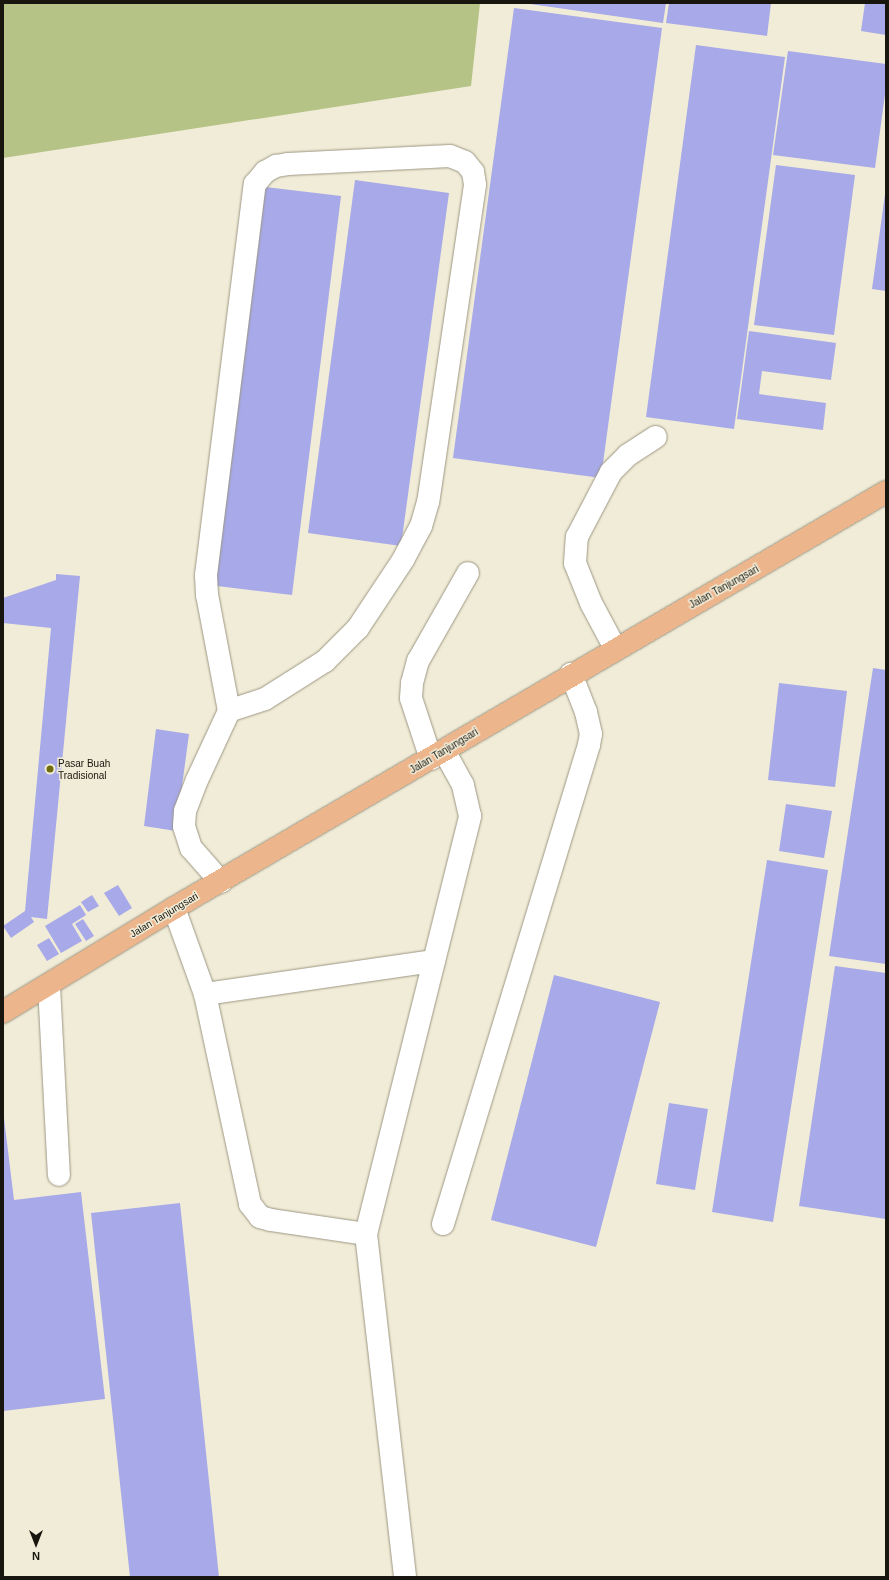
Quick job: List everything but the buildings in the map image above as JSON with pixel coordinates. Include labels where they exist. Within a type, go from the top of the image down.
[{"type":"main road","name":"Jalan Tanjungsari","points":[[5,1007],[49,986],[174,908],[437,755],[615,648],[770,562],[886,492]]},
{"type":"lane","points":[[220,882],[191,848],[184,826],[185,811],[197,780],[229,712],[207,595],[206,576],[255,184],[265,172],[276,166],[288,164],[450,156],[465,162],[473,172],[475,185],[428,502],[421,526],[403,560],[358,628],[325,661],[297,681],[265,699],[229,712]]},
{"type":"lane","points":[[615,648],[591,604],[575,563],[577,537],[611,472],[628,455],[656,437]]},
{"type":"lane","points":[[405,1577],[366,1234],[470,816],[463,786],[437,755],[411,698],[412,683],[418,661],[468,573]]},
{"type":"lane","points":[[443,1224],[590,746],[591,734],[586,712],[571,674]]},
{"type":"lane","points":[[174,908],[205,994],[250,1204],[260,1216],[270,1220],[366,1234]]},
{"type":"lane","points":[[205,994],[434,961]]},
{"type":"lane","points":[[49,986],[59,1175]]},
{"type":"green space","points":[[3,3],[480,3],[471,86],[3,158]]},
{"type":"place","name":"Pasar Buah Tradisional","points":[[50,769]]}]
